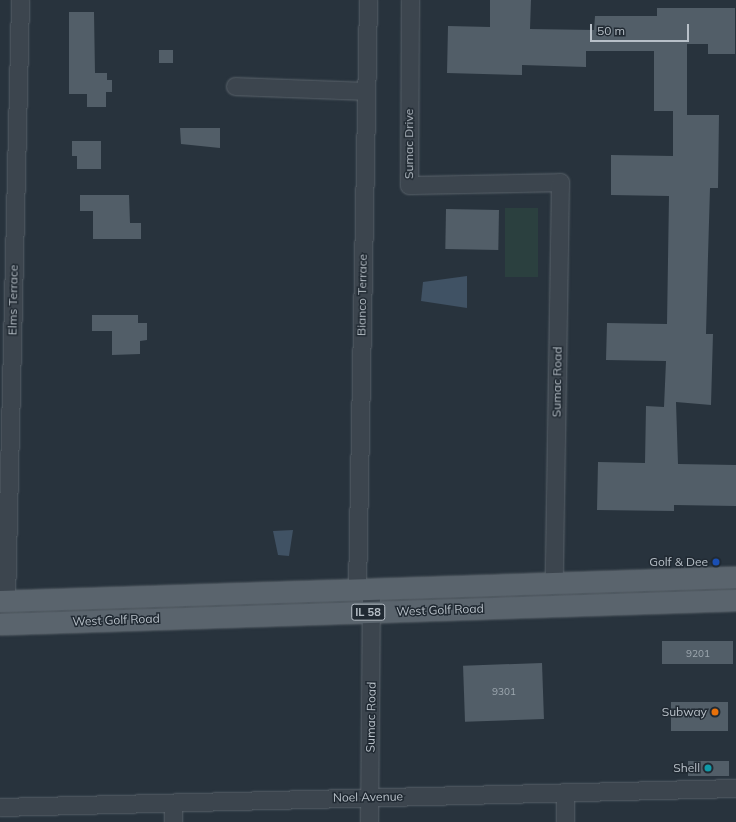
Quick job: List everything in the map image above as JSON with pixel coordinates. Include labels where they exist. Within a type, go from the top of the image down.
[{"type":"main road","name":"West Golf Road","points":[[3,601],[736,577]]},
{"type":"main road","name":"West Golf Road","points":[[0,624],[736,600]]},
{"type":"street","name":"Elms Terrace","points":[[3,601],[20,0]]},
{"type":"street","name":"Bianco Terrace","points":[[368,0],[366,91],[364,589],[371,612]]},
{"type":"street","name":"Sumac Drive","points":[[410,0],[409,185],[560,182]]},
{"type":"street","points":[[234,86],[366,91]]},
{"type":"street","name":"Sumac Road","points":[[554,583],[560,182]]},
{"type":"street","name":"Sumac Road","points":[[369,822],[371,612]]},
{"type":"street","name":"Noel Avenue","points":[[0,807],[736,788]]},
{"type":"street","points":[[565,792],[565,822]]},
{"type":"street","points":[[173,802],[173,822]]},
{"type":"green space","points":[[505,208],[538,208],[538,277],[505,277]]},
{"type":"water","points":[[467,276],[467,308],[421,301],[423,282]]},
{"type":"water","points":[[293,530],[289,556],[278,555],[273,531]]},
{"type":"building","points":[[490,0],[531,0],[530,29],[594,30],[595,16],[657,16],[657,8],[735,8],[735,54],[708,54],[708,44],[687,44],[687,115],[719,115],[718,188],[710,188],[706,334],[713,334],[711,405],[676,402],[678,464],[736,465],[736,506],[674,505],[674,511],[597,510],[598,462],[645,463],[646,406],[664,407],[666,361],[606,360],[607,323],[667,324],[669,196],[611,195],[611,155],[673,156],[673,111],[654,111],[654,51],[586,51],[586,67],[522,65],[522,75],[447,73],[448,26],[490,27]]},
{"type":"building","points":[[69,12],[94,12],[95,73],[107,73],[107,80],[112,80],[112,92],[106,92],[106,107],[87,107],[87,94],[69,94]]},
{"type":"building","points":[[159,50],[173,50],[173,63],[159,63]]},
{"type":"building","points":[[180,128],[220,128],[220,148],[181,144]]},
{"type":"building","points":[[72,141],[101,141],[101,169],[77,169],[77,156],[72,156]]},
{"type":"building","points":[[80,195],[129,195],[130,223],[141,223],[141,239],[93,239],[93,211],[80,211]]},
{"type":"building","points":[[446,209],[499,210],[498,250],[445,249]]},
{"type":"building","points":[[92,315],[138,315],[138,323],[147,323],[147,340],[140,341],[140,354],[112,355],[112,331],[92,331]]},
{"type":"building","points":[[662,641],[733,641],[733,664],[662,664]]},
{"type":"building","points":[[542,663],[544,719],[465,722],[463,666]]},
{"type":"building","name":"Shell","points":[[671,702],[728,702],[728,731],[671,731]]},
{"type":"building","name":"Shell","points":[[688,761],[729,761],[729,776],[688,776]]},
{"type":"place","name":"Golf & Dee","points":[[716,562]]},
{"type":"place","name":"Subway","points":[[715,712]]},
{"type":"place","name":"Shell","points":[[708,768]]}]
